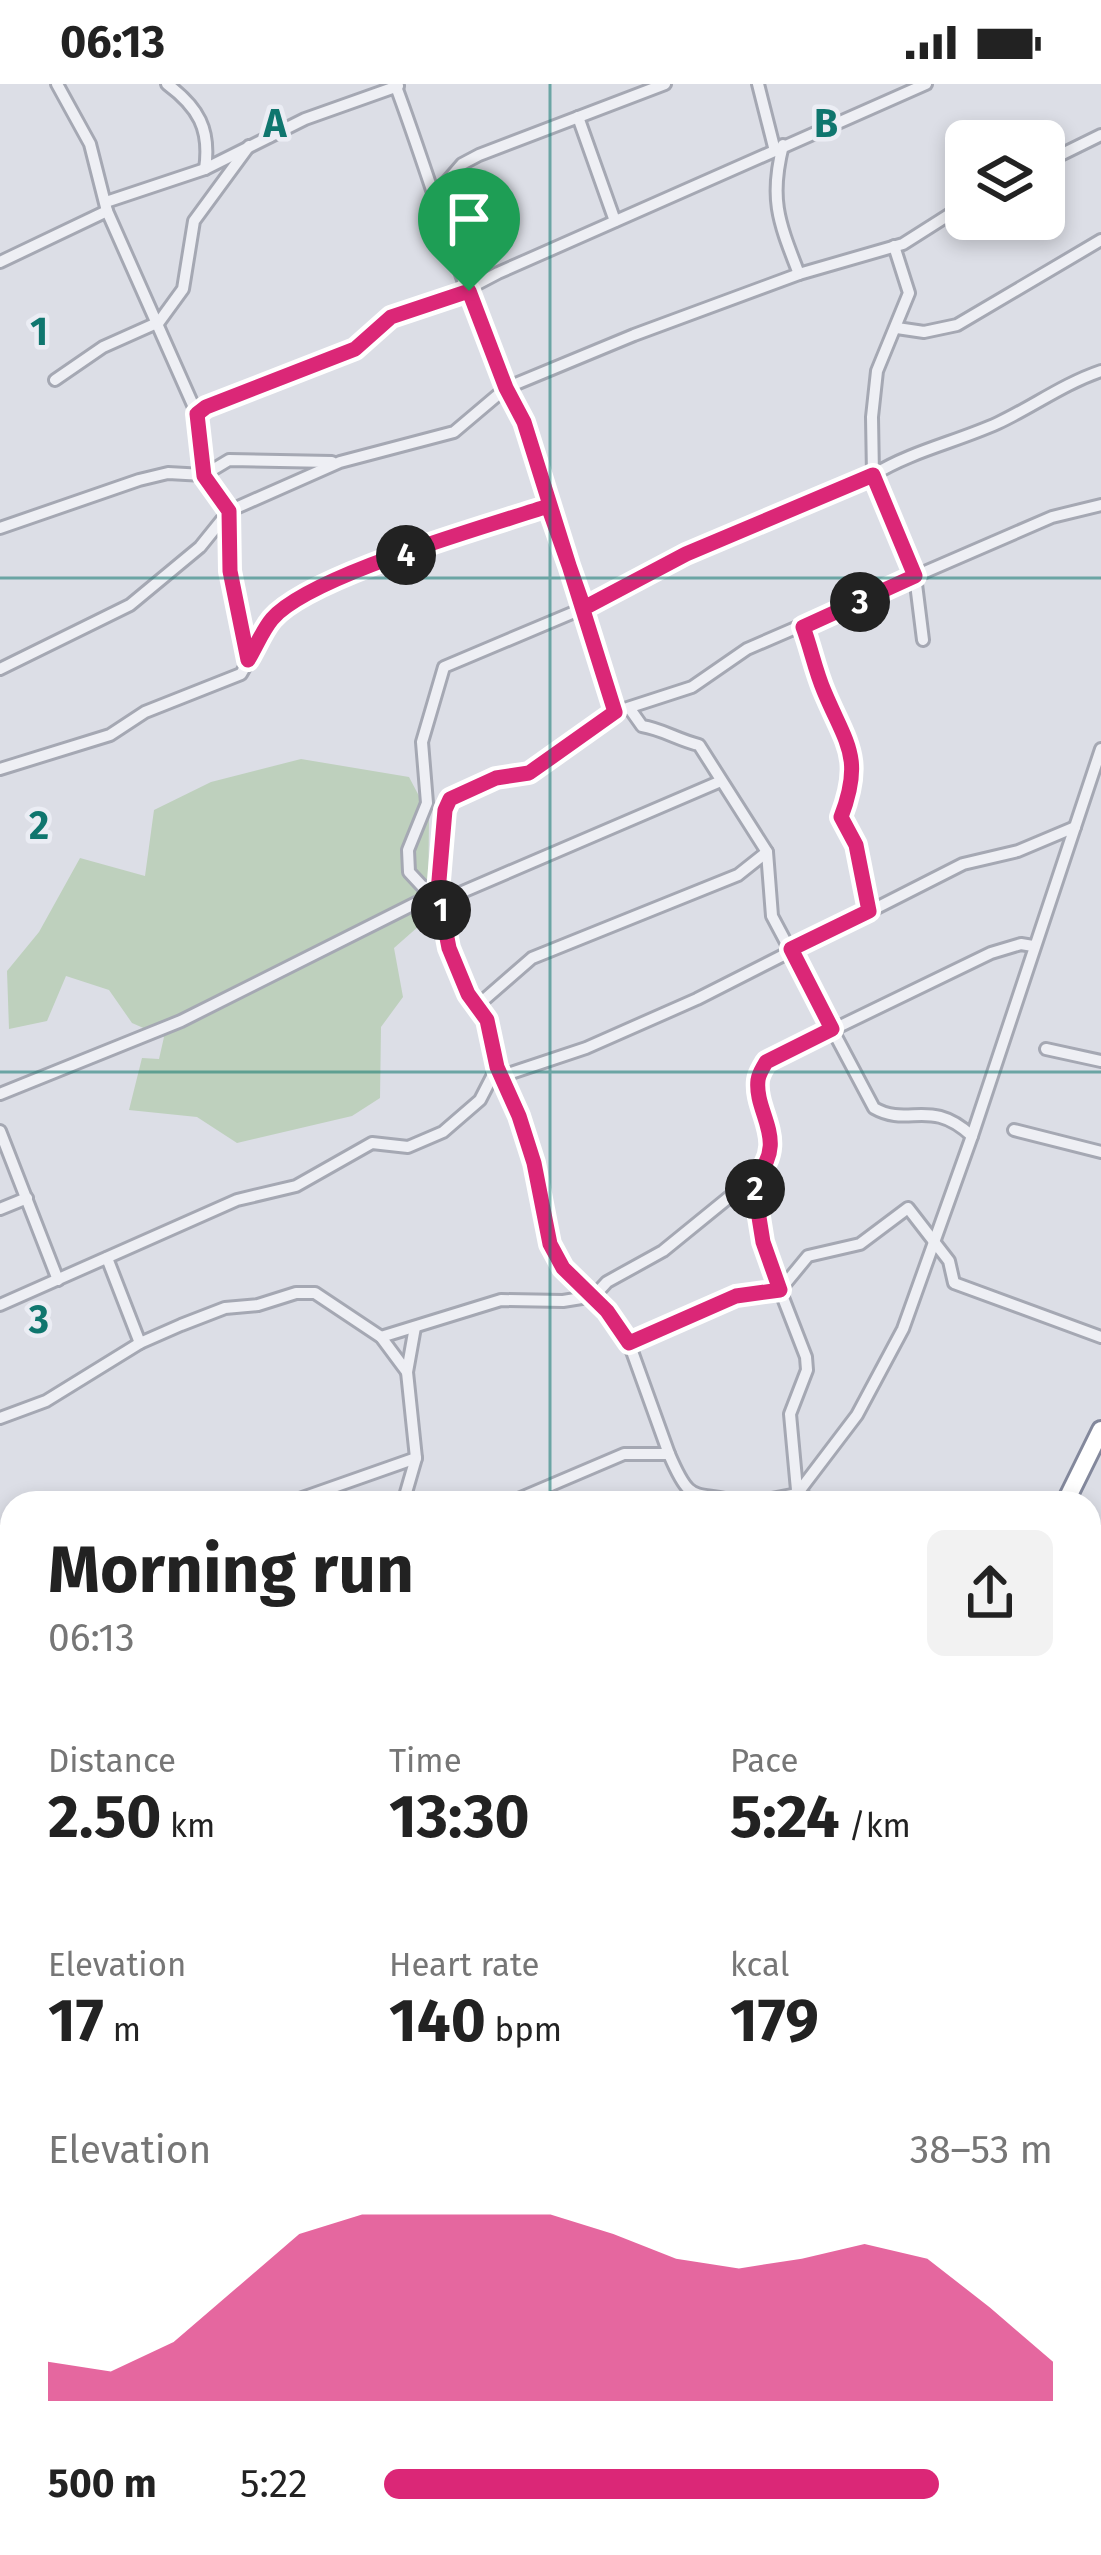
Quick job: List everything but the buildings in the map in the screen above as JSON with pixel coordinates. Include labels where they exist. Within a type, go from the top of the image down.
[{"type":"highway","points":[[1071,1491],[1101,1430]]},
{"type":"street","points":[[57,84],[90,144],[107,206],[197,414],[204,476],[229,511],[230,571],[248,660]]},
{"type":"street","points":[[167,84],[192,103],[209,144],[205,169]]},
{"type":"street","points":[[436,194],[462,164],[478,154],[665,84]]},
{"type":"street","points":[[758,84],[779,147],[773,182],[779,221],[799,274]]},
{"type":"street","points":[[197,414],[355,349],[391,317],[469,291],[926,84]]},
{"type":"street","points":[[0,262],[107,206],[205,169],[304,119],[398,85],[469,291],[524,422],[615,712]]},
{"type":"street","points":[[578,117],[615,221]]},
{"type":"street","points":[[1065,153],[1101,136]]},
{"type":"street","points":[[55,380],[103,347],[159,322],[183,289],[194,220],[249,146]]},
{"type":"street","points":[[0,669],[130,605],[200,547],[229,511],[340,462],[454,432],[506,388],[652,327],[799,274],[895,246],[945,216]]},
{"type":"street","points":[[897,328],[924,332],[957,325],[1101,240]]},
{"type":"street","points":[[895,246],[909,293],[878,371],[872,417],[873,475],[915,576],[923,640]]},
{"type":"street","points":[[438,897],[409,872],[408,850],[427,803],[422,742],[444,667],[584,608],[686,554],[873,475],[896,460],[999,422],[1067,382],[1101,371]]},
{"type":"street","points":[[0,528],[168,472],[204,476],[229,460],[340,462]]},
{"type":"street","points":[[689,1491],[669,1454],[629,1343],[594,1296],[563,1268],[550,1244],[534,1163],[500,1072],[487,1020],[468,994],[449,948],[438,897],[445,810],[450,799],[496,778],[529,773],[615,712],[692,687],[747,649],[1052,517],[1101,505]]},
{"type":"street","points":[[0,769],[110,735],[145,712],[241,674],[272,620],[331,581],[548,506]]},
{"type":"street","points":[[803,627],[821,686],[850,744],[853,768],[841,817],[856,845],[869,911]]},
{"type":"street","points":[[631,709],[641,725],[660,728],[673,738],[699,746],[767,852],[772,916],[874,1108],[887,1115],[934,1112],[956,1120],[972,1136]]},
{"type":"street","points":[[798,1491],[857,1415],[902,1329],[1097,775],[1101,749]]},
{"type":"street","points":[[0,1094],[182,1021],[438,897],[721,781]]},
{"type":"street","points":[[0,1306],[237,1200],[296,1186],[372,1142],[408,1147],[443,1132],[480,1100],[500,1072],[586,1048],[963,864],[1018,850],[1075,827]]},
{"type":"street","points":[[478,1005],[532,958],[738,874],[767,852]]},
{"type":"street","points":[[381,1337],[500,1300],[563,1301],[594,1296],[607,1282],[663,1251],[765,1168],[770,1132],[758,1080],[766,1062],[992,953],[1021,944],[1033,946]]},
{"type":"street","points":[[1046,1049],[1101,1061]]},
{"type":"street","points":[[0,1130],[58,1280]]},
{"type":"street","points":[[1014,1130],[1101,1152]]},
{"type":"street","points":[[753,1180],[763,1242],[806,1357],[807,1370],[790,1414],[796,1491]]},
{"type":"street","points":[[0,1209],[27,1198]]},
{"type":"street","points":[[629,1343],[736,1296],[780,1290],[808,1256],[860,1244],[908,1208],[950,1262],[954,1283],[1101,1337]]},
{"type":"street","points":[[107,1258],[140,1343]]},
{"type":"street","points":[[0,1418],[46,1400],[140,1343],[225,1308],[258,1305],[296,1293],[315,1293],[381,1337],[407,1372]]},
{"type":"street","points":[[406,1491],[416,1458],[407,1372],[415,1327]]},
{"type":"street","points":[[537,1491],[624,1454],[669,1454]]},
{"type":"street","points":[[322,1491],[416,1458]]},
{"type":"green space","points":[[301,759],[409,777],[429,815],[428,918],[394,948],[403,997],[381,1027],[380,1098],[352,1116],[237,1143],[197,1117],[129,1110],[142,1058],[159,1059],[164,1037],[132,1023],[109,990],[66,976],[47,1021],[9,1029],[7,971],[39,932],[80,858],[145,876],[154,810],[211,782]]},
{"type":"route","points":[[469,291],[391,317],[355,349],[197,414],[204,476],[229,511],[230,571],[248,660],[272,620],[331,581],[548,506],[584,608],[686,554],[873,475],[915,576],[803,627],[821,686],[850,744],[853,768],[841,817],[856,845],[869,911],[791,949],[832,1029],[766,1062],[758,1080],[770,1132],[765,1168],[753,1180],[763,1242],[780,1290],[736,1296],[629,1343],[594,1296],[563,1268],[550,1244],[519,1116],[497,1067],[487,1020],[468,994],[449,948],[439,902],[439,860],[450,799],[496,778],[529,773],[615,712],[548,506],[524,422],[469,291]]}]
